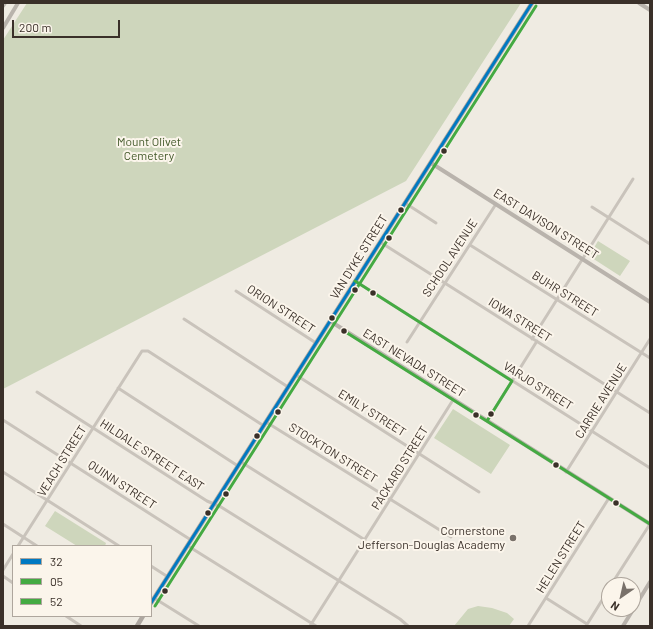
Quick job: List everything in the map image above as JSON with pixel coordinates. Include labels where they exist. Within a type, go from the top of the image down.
[{"type":"main road","name":"VAN DYKE STREET","points":[[152,601],[532,3]]},
{"type":"main road","points":[[137,626],[142,617]]},
{"type":"street","points":[[3,28],[18,3]]},
{"type":"street","points":[[639,3],[650,10]]},
{"type":"street","name":"EAST DAVISON STREET","points":[[431,163],[650,302]]},
{"type":"street","points":[[532,338],[633,179]]},
{"type":"street","points":[[405,203],[436,223]]},
{"type":"street","name":"SCHOOL AVENUE","points":[[407,342],[496,204]]},
{"type":"street","points":[[592,207],[650,244]]},
{"type":"street","name":"IOWA STREET","points":[[380,242],[650,413]]},
{"type":"street","name":"BUHR STREET","points":[[470,244],[650,358]]},
{"type":"street","name":"VARJO STREET","points":[[355,281],[650,468]]},
{"type":"street","name":"ORION STREET","points":[[236,291],[316,343]]},
{"type":"street","points":[[184,319],[288,387]]},
{"type":"street","name":"EAST NEVADA STREET","points":[[330,321],[650,524]]},
{"type":"street","name":"CARRIE AVENUE","points":[[566,472],[650,339]]},
{"type":"street","points":[[487,421],[537,341]]},
{"type":"street","name":"VEACH STREET","points":[[19,545],[141,353],[144,350],[148,351]]},
{"type":"street","name":"STOCKTON STREET","points":[[148,351],[450,538]]},
{"type":"street","name":"EMILY STREET","points":[[296,376],[480,492]]},
{"type":"street","points":[[118,388],[365,540]]},
{"type":"street","name":"HILDALE STREET EAST","points":[[37,392],[207,501],[222,507],[408,626]]},
{"type":"street","name":"PACKARD STREET","points":[[311,625],[453,400]]},
{"type":"street","name":"QUINN STREET","points":[[3,420],[191,540]]},
{"type":"street","points":[[3,472],[117,545]]},
{"type":"street","name":"HELEN STREET","points":[[528,626],[609,498]]},
{"type":"street","points":[[3,524],[36,545]]},
{"type":"street","points":[[616,577],[650,524]]},
{"type":"street","points":[[188,546],[311,625],[316,626]]},
{"type":"street","points":[[3,570],[12,556]]},
{"type":"street","points":[[152,567],[168,577]]},
{"type":"street","points":[[3,576],[12,582]]},
{"type":"street","points":[[622,626],[650,582]]},
{"type":"street","points":[[154,598],[199,626]]},
{"type":"street","points":[[546,598],[587,625],[601,602]]},
{"type":"street","points":[[68,617],[81,626]]},
{"type":"street","points":[[401,626],[403,622]]},
{"type":"green space","name":"Mount Olivet Cemetery","points":[[27,3],[521,3],[406,181],[3,389],[3,40]]},
{"type":"green space","points":[[598,241],[630,261],[620,276],[589,256]]},
{"type":"green space","points":[[453,409],[510,445],[491,474],[434,438]]},
{"type":"green space","points":[[55,511],[106,543],[105,545],[75,545],[45,526]]},
{"type":"green space","points":[[478,606],[492,608],[507,613],[514,619],[509,626],[454,626],[468,609]]},
{"type":"transit line","name":"32","points":[[152,601],[532,3]]},
{"type":"transit line","name":"05","points":[[155,606],[536,6]]},
{"type":"transit line","name":"52","points":[[355,281],[512,381],[487,421]]},
{"type":"transit line","name":"52","points":[[344,331],[650,524]]},
{"type":"place","name":"Cornerstone Jefferson-Douglas Academy","points":[[513,538]]}]
